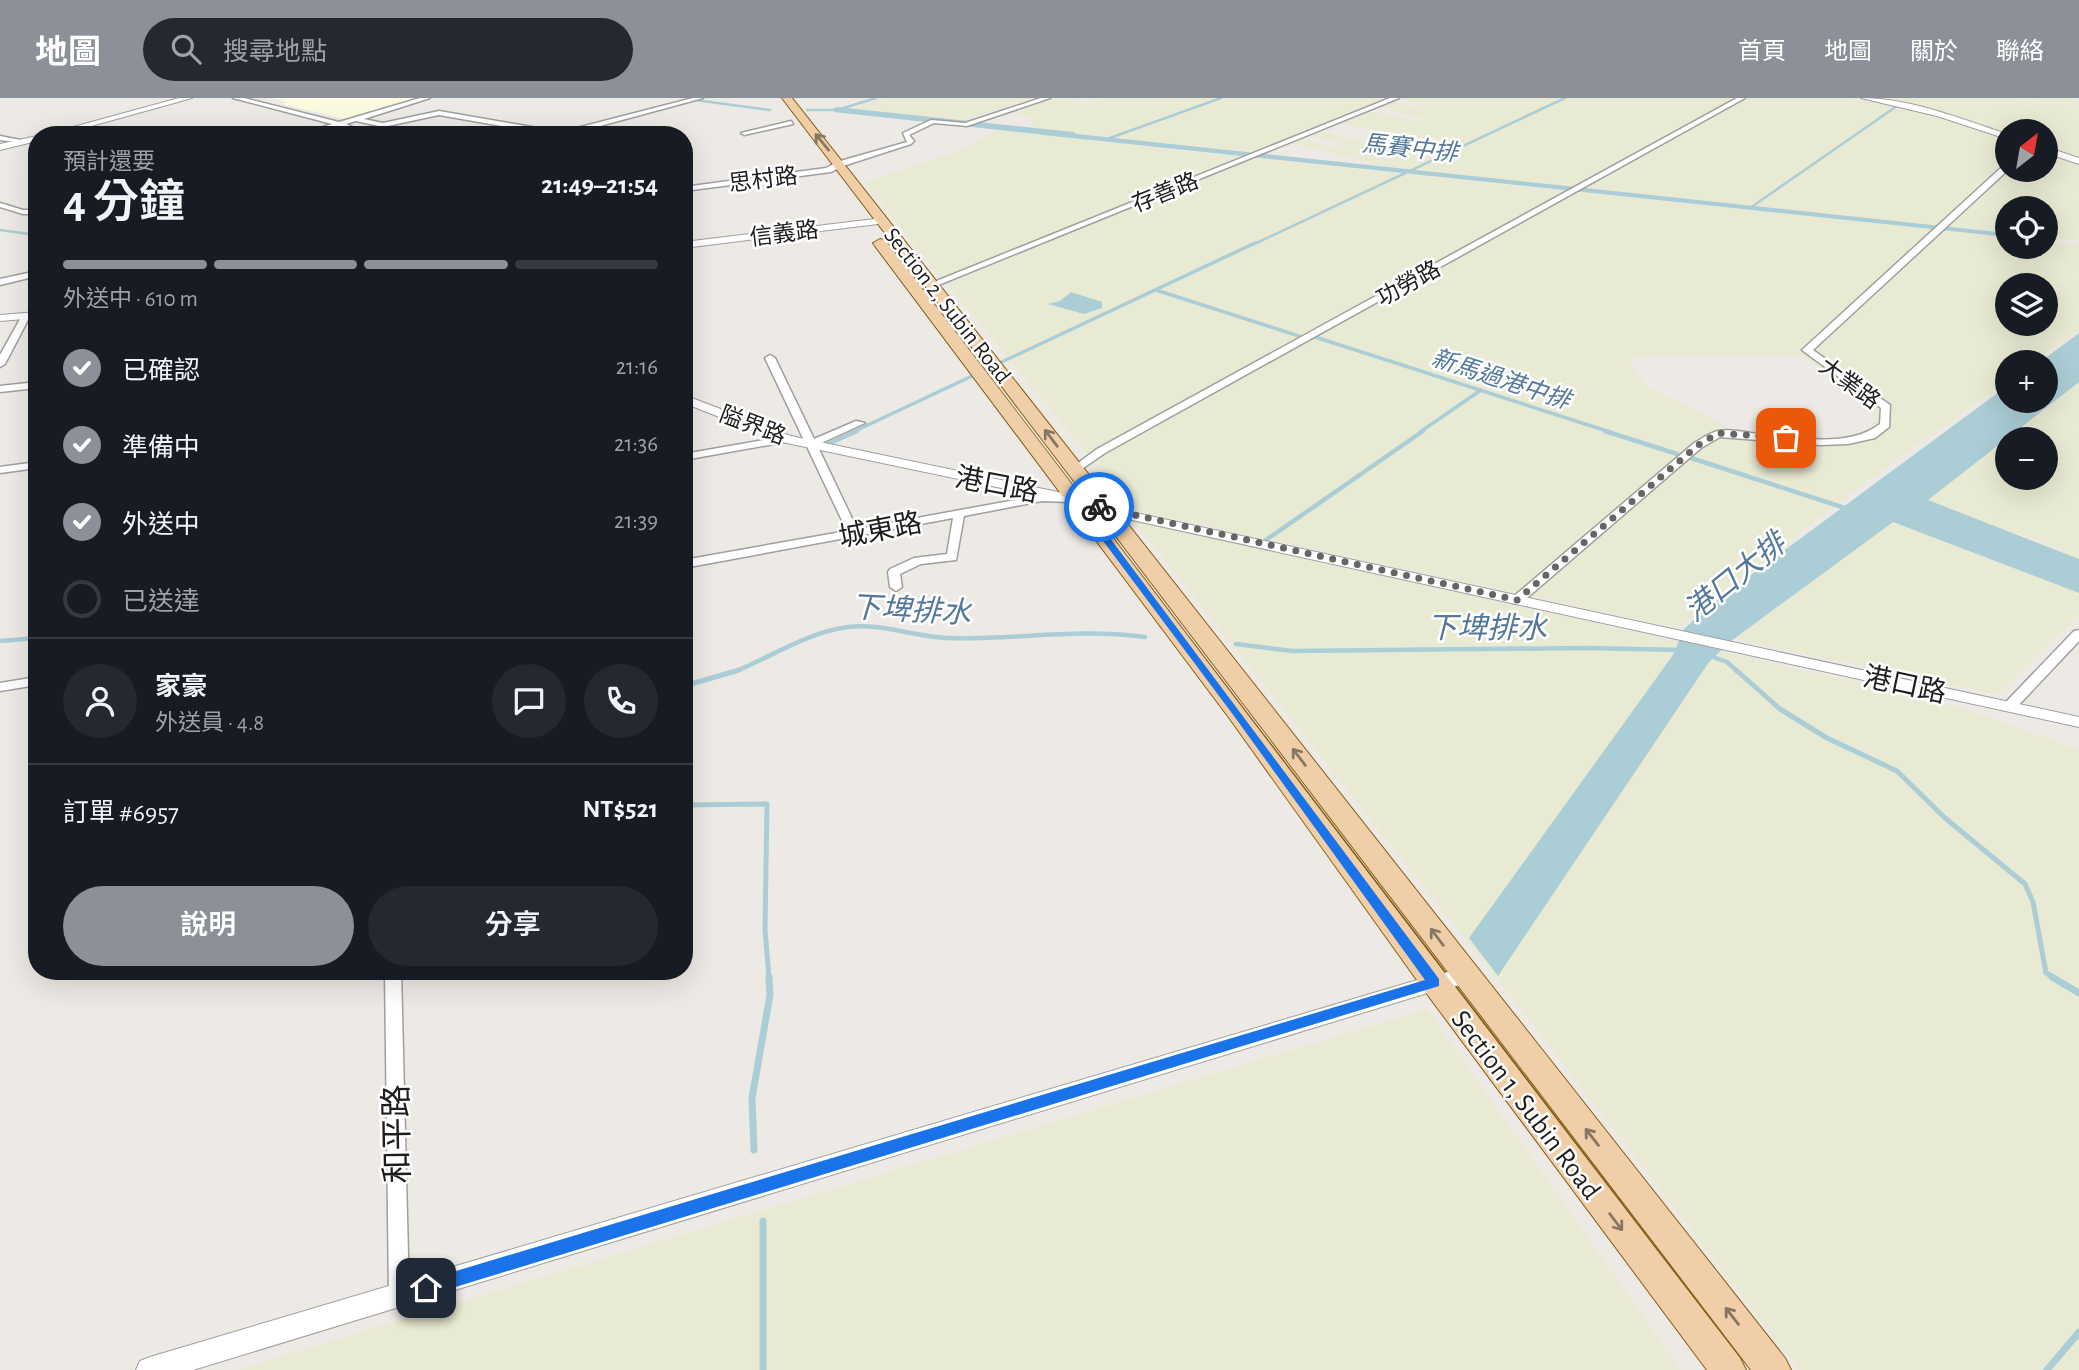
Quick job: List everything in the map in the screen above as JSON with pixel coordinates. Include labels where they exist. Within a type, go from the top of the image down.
[{"type":"main road","name":"Section 2, Subin Road","points":[[771,98],[883,221],[1109,511]]},
{"type":"main road","name":"Section 2, Subin Road","points":[[787,98],[834,167],[866,223],[1077,500]]},
{"type":"main road","name":"Section 1, Subin Road","points":[[1077,500],[1467,976],[1773,1370]]},
{"type":"main road","name":"Section 1, Subin Road","points":[[1109,511],[1250,711],[1434,983],[1728,1370]]},
{"type":"street","points":[[82,126],[188,98]]},
{"type":"street","points":[[236,98],[344,126]]},
{"type":"street","points":[[332,126],[427,98]]},
{"type":"street","points":[[591,126],[700,98]]},
{"type":"street","name":"思村路","points":[[693,188],[834,167],[909,143],[911,141],[905,134],[933,121],[965,125],[1047,98]]},
{"type":"street","name":"存善路","points":[[933,284],[1396,98]]},
{"type":"street","name":"功勞路","points":[[1075,469],[1101,451],[1742,98]]},
{"type":"street","points":[[1865,98],[1932,112],[1995,132]]},
{"type":"street","points":[[355,120],[388,125],[439,113],[513,126]]},
{"type":"street","points":[[744,133],[791,123]]},
{"type":"street","points":[[0,138],[28,142]]},
{"type":"street","points":[[0,147],[28,140]]},
{"type":"street","points":[[2058,154],[2079,161]]},
{"type":"street","name":"大業路","points":[[1517,600],[1697,446],[1718,433],[1805,440],[1863,441],[1873,438],[1889,415],[1886,407],[1807,351],[1995,178]]},
{"type":"street","points":[[0,205],[28,212]]},
{"type":"street","name":"信義路","points":[[693,244],[883,221]]},
{"type":"street","points":[[0,282],[28,275]]},
{"type":"street","points":[[0,318],[28,315]]},
{"type":"street","points":[[0,365],[28,320]]},
{"type":"street","name":"隘界路","points":[[770,358],[811,444]]},
{"type":"street","points":[[0,389],[28,386]]},
{"type":"street","name":"隘界路","points":[[693,402],[787,439],[811,444]]},
{"type":"street","points":[[854,534],[811,444],[860,423]]},
{"type":"street","points":[[693,455],[787,439]]},
{"type":"street","name":"港口路","points":[[811,444],[1077,500],[1109,511],[2079,722]]},
{"type":"street","points":[[0,470],[28,466]]},
{"type":"street","name":"城東路","points":[[693,562],[1042,498],[1077,500]]},
{"type":"street","points":[[896,587],[894,572],[918,561],[952,556],[959,514]]},
{"type":"street","points":[[2009,707],[2076,643]]},
{"type":"street","points":[[0,687],[28,682]]},
{"type":"street","points":[[150,1370],[1434,983],[1467,976]]},
{"type":"street","name":"和平路","points":[[393,980],[399,1296]]},
{"type":"shaded area","points":[[271,98],[416,98],[344,119],[282,104],[287,102]]},
{"type":"shaded area","points":[[883,98],[1034,98],[963,121],[849,108]]},
{"type":"shaded area","points":[[1055,98],[1088,104],[1103,98],[1385,98],[1253,153],[1029,129],[1034,124],[1027,116],[1012,112]]},
{"type":"shaded area","points":[[1853,98],[1916,110],[1995,136],[1995,182],[2058,182],[2058,157],[2079,165],[2079,241],[2058,238],[2058,196],[1995,196],[1995,232],[1386,167],[1291,143],[1300,139],[1335,147],[1341,144],[1308,135],[1320,131],[1437,159],[1457,151],[1339,123],[1368,111],[1416,121],[1423,118],[1378,107],[1390,102],[1416,107],[1423,104],[1401,99]]},
{"type":"shaded area","points":[[1884,98],[2072,98],[2079,102],[2079,158],[2058,150],[2058,119],[1995,119],[1995,129],[1951,114]]},
{"type":"shaded area","points":[[1000,130],[1241,157],[941,279],[865,182],[965,149]]},
{"type":"shaded area","points":[[1250,158],[1995,236],[1995,259],[2058,259],[2058,243],[2079,245],[2079,330],[2050,350],[1995,350],[1995,390],[1866,482],[1677,628],[1128,509],[1074,437],[947,284]],"holes":[[[1652,356],[1804,356],[1868,407],[1875,415],[1875,422],[1858,436],[1816,438],[1732,429],[1647,387],[1630,365],[1631,358]]]},
{"type":"shaded area","points":[[2079,378],[2079,560],[2042,542],[1973,520],[1921,497],[1995,441],[1995,490],[2058,490],[2058,427],[2014,427],[2033,413],[2058,413],[2058,394]]},
{"type":"shaded area","points":[[1134,521],[1740,655],[1960,707],[2079,750],[2079,1370],[1799,1370],[1517,1004]]},
{"type":"shaded area","points":[[1884,525],[1908,525],[2079,587],[2079,614],[1998,695],[1734,639]]},
{"type":"shaded area","points":[[1427,1009],[1681,1370],[237,1370],[355,1334]]},
{"type":"water","points":[[1049,131],[1995,232],[1995,236],[1044,135]]},
{"type":"water","points":[[1071,292],[1102,302],[1102,308],[1084,314],[1048,304],[1060,301]]},
{"type":"water","points":[[2079,333],[2079,382],[2058,398],[2058,350]]},
{"type":"water","points":[[1995,395],[1995,413],[2039,413],[2021,427],[1995,427],[1995,448],[1928,500],[2079,559],[2079,593],[1893,522],[1731,641],[1709,662],[1498,976],[1469,938],[1673,655],[1684,629],[1709,606]]},
{"type":"waterway","name":"馬賽中排","points":[[807,110],[837,110],[876,98]]},
{"type":"waterway","points":[[1107,139],[1221,98]]},
{"type":"waterway","name":"馬賽中排","points":[[1252,245],[1565,98]]},
{"type":"waterway","points":[[695,100],[770,110]]},
{"type":"waterway","points":[[1750,208],[1897,106]]},
{"type":"waterway","name":"馬賽中排","points":[[837,110],[1073,135]]},
{"type":"waterway","points":[[0,136],[14,139]]},
{"type":"waterway","points":[[0,230],[28,234]]},
{"type":"waterway","points":[[853,432],[1255,243]]},
{"type":"waterway","name":"新馬過港中排","points":[[1156,290],[1302,337]]},
{"type":"waterway","name":"新馬過港中排","points":[[1315,337],[1481,390]]},
{"type":"waterway","points":[[1420,432],[1481,390]]},
{"type":"waterway","name":"新馬過港中排","points":[[1481,390],[1610,432]]},
{"type":"waterway","points":[[828,444],[857,431]]},
{"type":"waterway","points":[[1266,540],[1423,431]]},
{"type":"waterway","name":"新馬過港中排","points":[[1605,431],[1677,454]]},
{"type":"waterway","name":"新馬過港中排","points":[[1688,457],[1848,509]]},
{"type":"waterway","name":"下埤排水","points":[[737,671],[804,639],[848,627],[886,628],[948,638],[1070,634],[1145,637]]},
{"type":"waterway","name":"下埤排水","points":[[0,641],[28,639]]},
{"type":"waterway","name":"下埤排水","points":[[1236,644],[1292,651],[1587,648],[1680,650]]},
{"type":"waterway","points":[[1710,656],[1727,662],[1738,672]]},
{"type":"waterway","points":[[1736,670],[1780,709],[1827,738],[1897,771],[1945,818],[2025,884],[2033,902],[2046,973],[2055,978]]},
{"type":"waterway","name":"下埤排水","points":[[693,683],[737,671]]},
{"type":"waterway","points":[[693,805],[767,804],[765,930],[769,978]]},
{"type":"waterway","points":[[754,1150],[752,1098],[770,995],[769,977]]},
{"type":"waterway","points":[[2052,977],[2079,993]]},
{"type":"waterway","points":[[763,1221],[763,1370]]},
{"type":"waterway","points":[[2047,1370],[2079,1332]]},
{"type":"way so far","points":[[1099,507],[1517,600],[1697,446],[1718,433],[1786,438]]},
{"type":"route","points":[[426,1288],[1434,983],[1238,714],[1077,500],[1099,507]]},
{"type":"water label","name":"港口大排","points":[[1735,577]]}]
